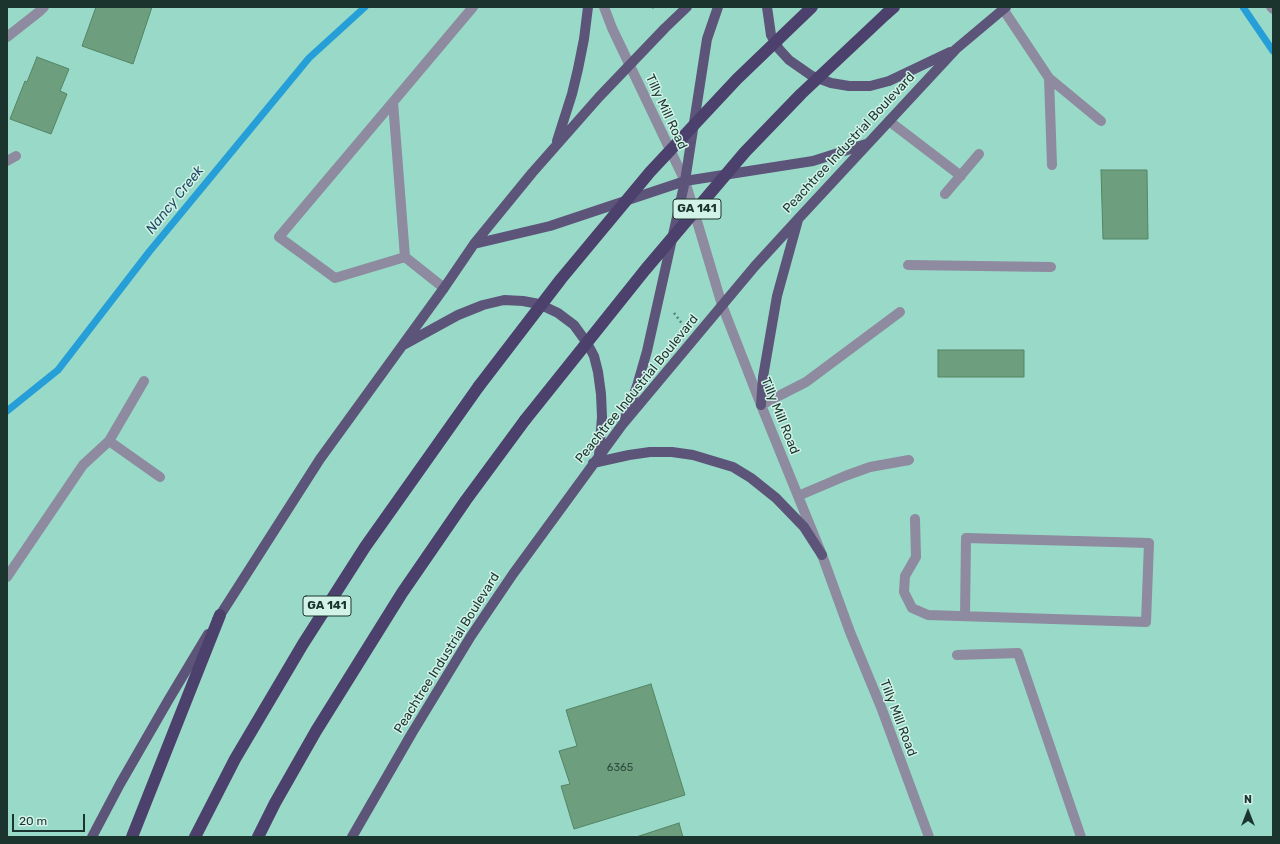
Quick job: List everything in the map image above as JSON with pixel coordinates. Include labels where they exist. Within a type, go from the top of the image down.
[{"type":"highway","name":"GA 141","points":[[194,837],[235,759],[303,644],[365,547],[479,386],[561,279],[650,172],[737,79],[812,7]]},
{"type":"highway","name":"GA 141","points":[[258,837],[275,802],[316,731],[402,593],[466,500],[525,420],[645,270],[745,152],[801,94],[890,10]]},
{"type":"highway","points":[[132,837],[220,615]]},
{"type":"main road","points":[[556,145],[578,69],[588,7]]},
{"type":"main road","points":[[92,837],[165,705],[220,615],[320,459],[444,288],[474,244],[556,145],[629,65],[687,7]]},
{"type":"main road","points":[[622,425],[637,386],[647,351],[685,181],[707,39],[718,7]]},
{"type":"main road","points":[[767,7],[771,35],[779,49],[789,60],[812,76],[832,83],[849,86],[870,86],[890,81],[956,49]]},
{"type":"main road","name":"Peachtree Industrial Boulevard","points":[[352,837],[408,740],[471,636],[513,574],[622,425],[722,305],[799,218],[956,49],[1004,8]]},
{"type":"main road","points":[[474,244],[550,226],[685,181],[813,161],[868,143]]},
{"type":"main road","points":[[761,406],[763,376],[777,296],[799,218]]},
{"type":"main road","points":[[402,346],[458,315],[483,305],[504,300],[539,304],[558,313],[574,325],[594,356],[601,394],[602,417],[596,459],[650,452],[672,452],[693,455],[732,467],[751,478],[776,498],[804,527],[822,555]]},
{"type":"street","points":[[7,37],[44,7]]},
{"type":"street","points":[[405,257],[335,278],[279,237],[473,7]]},
{"type":"street","name":"Tilly Mill Road","points":[[604,7],[629,65],[685,181],[722,305],[761,406],[822,555],[850,632],[881,707],[927,833],[933,837]]},
{"type":"street","points":[[1004,8],[1049,78],[1101,121]]},
{"type":"street","points":[[1049,78],[1052,165]]},
{"type":"street","points":[[394,102],[405,257],[444,288]]},
{"type":"street","points":[[889,121],[961,176]]},
{"type":"street","points":[[946,194],[979,154]]},
{"type":"street","points":[[908,265],[1052,267]]},
{"type":"street","points":[[761,406],[806,382],[900,312]]},
{"type":"street","points":[[7,577],[83,465],[109,441],[144,381]]},
{"type":"street","points":[[109,441],[160,477]]},
{"type":"street","points":[[798,496],[870,467],[909,460]]},
{"type":"street","points":[[915,519],[916,557],[905,576],[904,592],[912,608],[928,615],[1146,622],[1149,543],[966,538],[965,616]]},
{"type":"street","points":[[957,654],[1018,653],[1077,836]]},
{"type":"path","points":[[672,310],[686,328]]},
{"type":"building","points":[[96,7],[152,7],[133,64],[82,46]]},
{"type":"building","points":[[37,57],[69,69],[60,91],[67,94],[51,134],[10,119],[25,81],[27,82]]},
{"type":"building","points":[[1101,170],[1147,170],[1148,239],[1103,239]]},
{"type":"building","points":[[938,350],[1024,350],[1024,377],[938,377]]},
{"type":"building","points":[[651,684],[685,795],[574,829],[561,786],[570,784],[559,751],[577,746],[566,710]]},
{"type":"building","points":[[679,823],[683,837],[636,837]]},
{"type":"waterway","name":"Nancy Creek","points":[[7,411],[58,370],[149,252],[309,58],[365,7]]},
{"type":"waterway","points":[[1243,7],[1273,51]]}]
